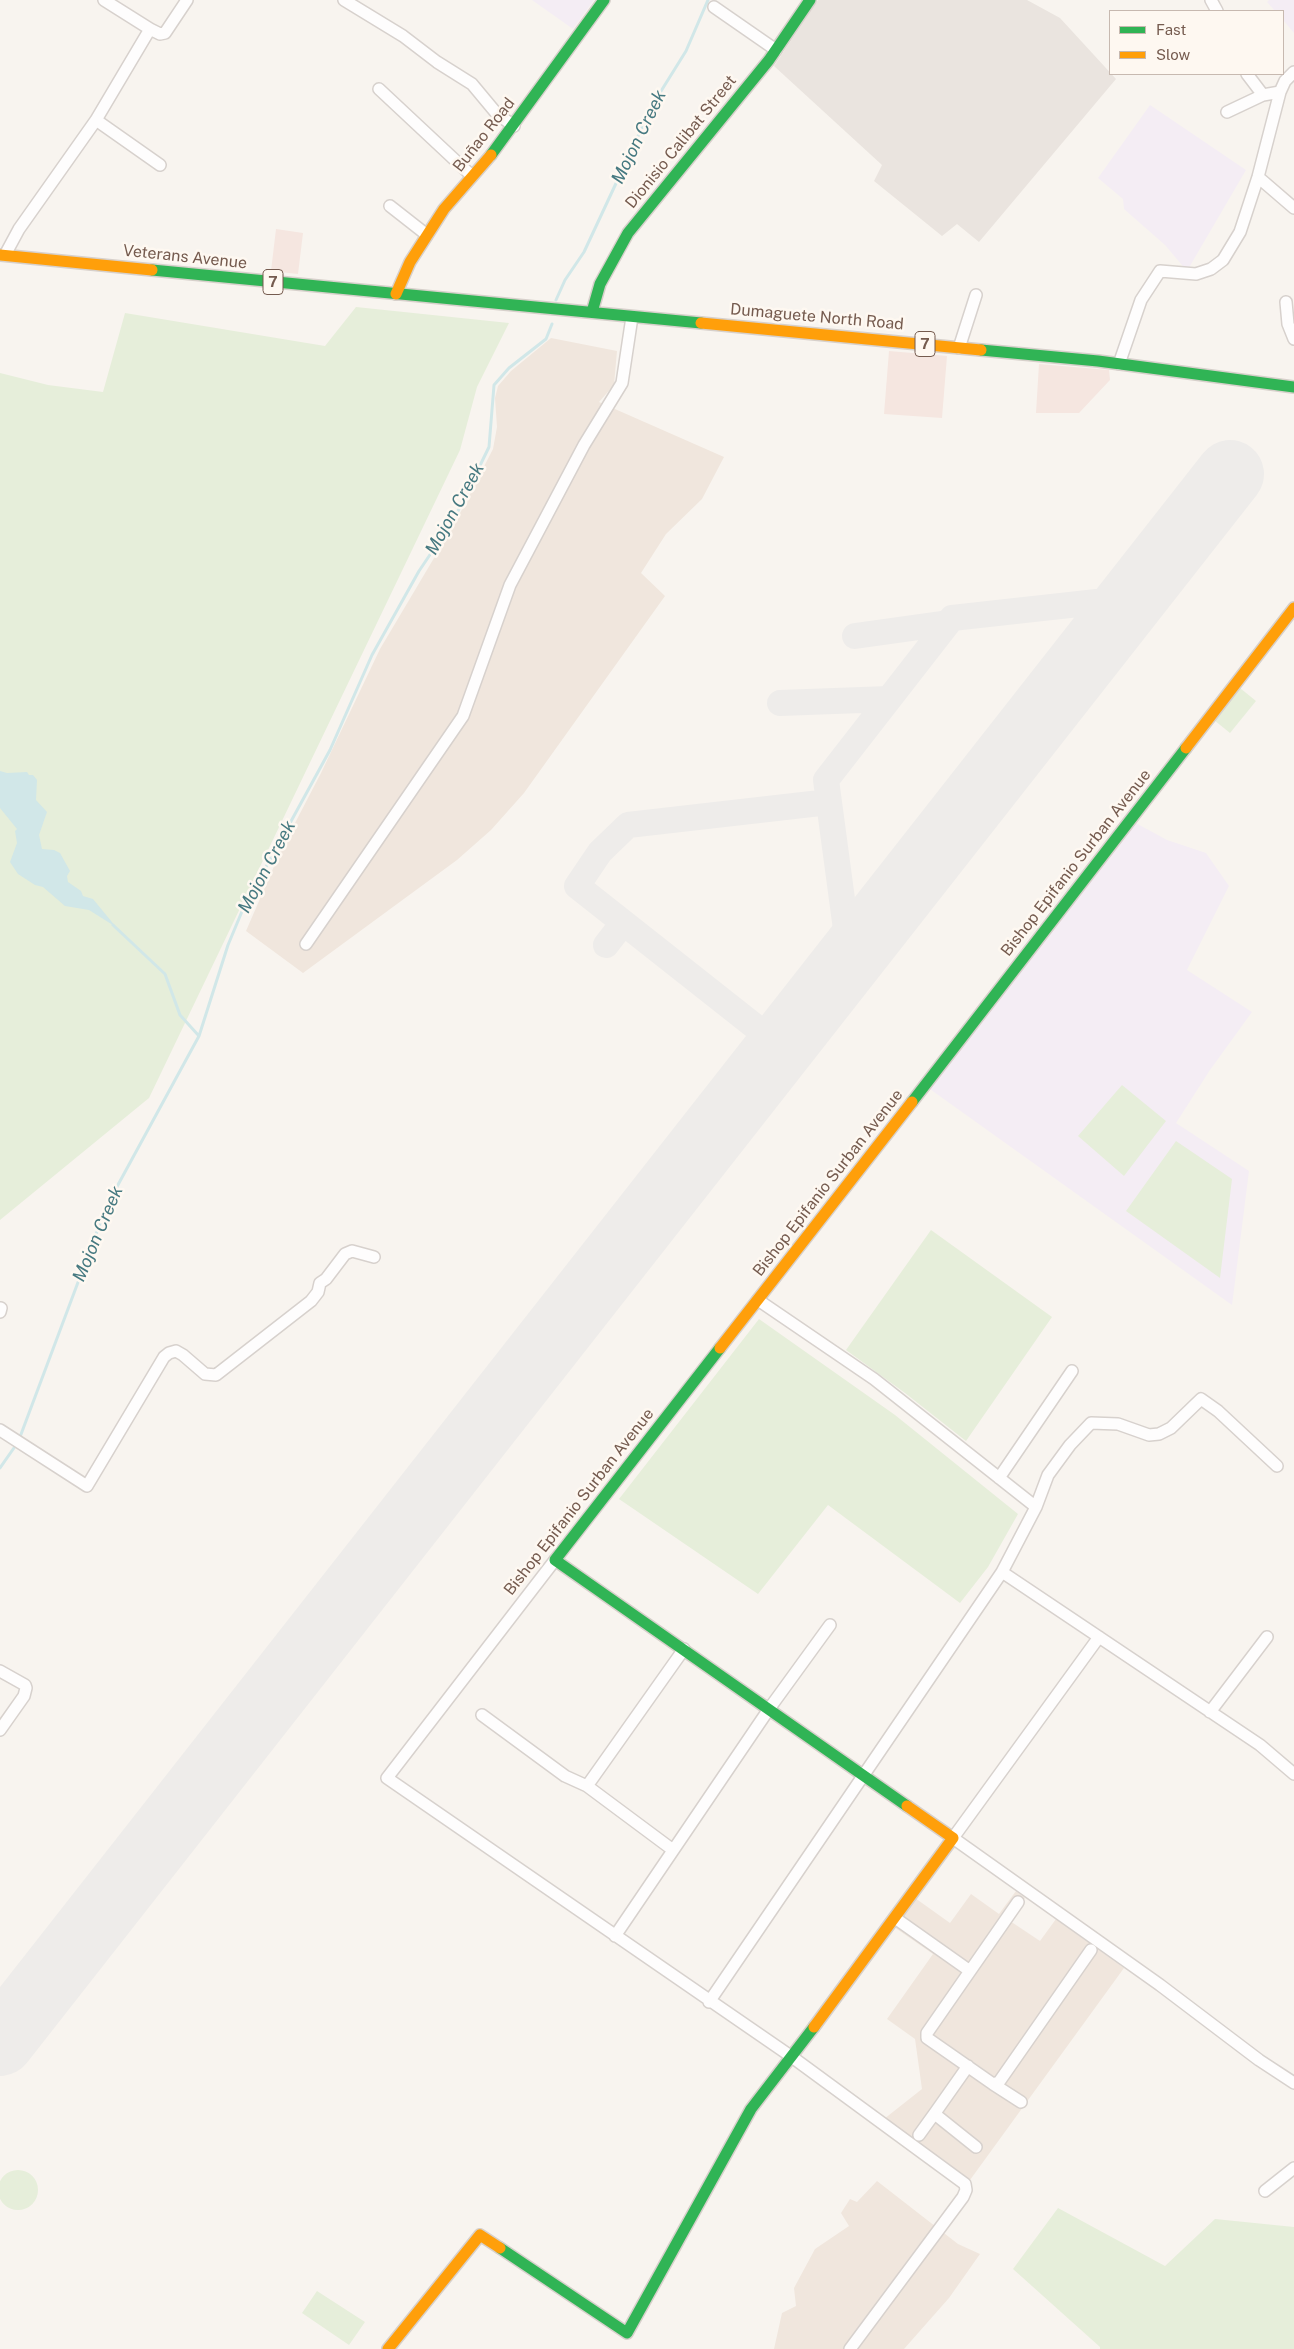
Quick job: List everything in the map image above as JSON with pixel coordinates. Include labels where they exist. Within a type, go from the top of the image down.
[{"type":"main road","name":"Buñao Road","points":[[396,294],[410,262],[444,209],[514,126],[604,0]]},
{"type":"main road","name":"Dionisio Calibat Street","points":[[592,312],[600,284],[612,259],[628,233],[776,50],[810,0]]},
{"type":"main road","name":"Veterans Avenue","points":[[2,255],[546,307]]},
{"type":"main road","name":"Dumaguete North Road","points":[[546,307],[1119,364],[1294,387]]},
{"type":"main road","name":"Bishop Epifanio Surban Avenue","points":[[555,1560],[1293,611]]},
{"type":"main road","points":[[388,2349],[480,2235],[627,2333],[751,2109],[792,2057],[953,1838],[555,1560]]},
{"type":"street","points":[[104,0],[150,30],[160,34],[165,33],[187,0]]},
{"type":"street","points":[[344,0],[403,36],[436,62],[472,84],[497,114],[514,126]]},
{"type":"street","points":[[714,7],[776,50]]},
{"type":"street","points":[[2,255],[96,120],[150,30]]},
{"type":"street","points":[[1119,364],[1141,300],[1160,271],[1196,274],[1211,269],[1223,260],[1240,232],[1258,177],[1280,92],[1285,81],[1294,72]]},
{"type":"street","points":[[1248,75],[1262,95]]},
{"type":"street","points":[[379,89],[472,176]]},
{"type":"street","points":[[1227,112],[1262,95],[1280,92]]},
{"type":"street","points":[[96,120],[160,165]]},
{"type":"street","points":[[1258,177],[1294,208]]},
{"type":"street","points":[[390,206],[427,235]]},
{"type":"street","points":[[959,348],[976,295]]},
{"type":"street","points":[[1286,302],[1288,324],[1294,339]]},
{"type":"street","points":[[306,944],[463,716],[510,584],[584,445],[622,383],[632,317]]},
{"type":"street","points":[[0,1430],[87,1486],[164,1357],[169,1353],[176,1351],[205,1374],[216,1376],[312,1301],[318,1292],[320,1283],[326,1279],[345,1254],[352,1250],[374,1257]]},
{"type":"street","points":[[758,1300],[874,1379],[1036,1507]]},
{"type":"street","points":[[998,1478],[1072,1370]]},
{"type":"street","points":[[709,2002],[1002,1572],[1036,1507],[1048,1475],[1070,1445],[1091,1423],[1118,1424],[1149,1435],[1159,1434],[1171,1428],[1201,1400],[1218,1411],[1277,1466]]},
{"type":"street","name":"Bishop Epifanio Surban Avenue","points":[[555,1560],[387,1778],[615,1936]]},
{"type":"street","points":[[1002,1572],[1260,1745],[1294,1774]]},
{"type":"street","points":[[830,1625],[769,1709],[615,1936],[792,2057],[965,2184],[966,2190],[963,2196],[850,2349]]},
{"type":"street","points":[[1099,1636],[953,1838],[1160,1985],[1259,2060],[1294,2083]]},
{"type":"street","points":[[1210,1712],[1267,1637]]},
{"type":"street","points":[[587,1786],[684,1649]]},
{"type":"street","points":[[0,1671],[25,1685],[26,1688],[24,1696],[0,1730]]},
{"type":"street","points":[[482,1715],[565,1776],[587,1786],[673,1850]]},
{"type":"street","points":[[1018,1902],[926,2033],[927,2038],[1021,2102]]},
{"type":"street","points":[[895,1918],[970,1971]]},
{"type":"street","points":[[993,2084],[999,2082],[1091,1950]]},
{"type":"street","points":[[919,2135],[968,2066]]},
{"type":"street","points":[[937,2110],[936,2115],[938,2119],[976,2147]]},
{"type":"street","points":[[1265,2191],[1294,2168]]},
{"type":"shaded area","points":[[532,0],[594,0],[573,29]]},
{"type":"shaded area","points":[[818,0],[1027,0],[1060,18],[1109,71],[1109,75],[1112,75],[1116,79],[979,242],[957,224],[942,236],[874,181],[882,165],[774,66]]},
{"type":"shaded area","points":[[1269,0],[1294,0],[1294,33],[1284,21],[1284,10],[1274,10],[1267,2]]},
{"type":"shaded area","points":[[1150,105],[1246,170],[1187,271],[1165,245],[1124,209],[1123,199],[1098,178]]},
{"type":"shaded area","points":[[276,229],[303,233],[298,274],[271,271]]},
{"type":"shaded area","points":[[551,338],[617,351],[614,385],[599,402],[724,457],[702,499],[666,534],[641,573],[665,596],[524,793],[491,830],[457,860],[303,973],[246,931],[282,848],[321,773],[380,649],[456,521],[493,449],[497,427],[495,398],[498,386],[511,371]]},
{"type":"shaded area","points":[[889,351],[947,356],[942,418],[884,414]]},
{"type":"shaded area","points":[[1039,364],[1109,370],[1110,380],[1079,413],[1036,413]]},
{"type":"shaded area","points":[[0,771],[7,773],[27,772],[37,780],[36,800],[47,812],[39,835],[42,849],[54,850],[60,853],[70,871],[67,876],[68,882],[81,891],[83,896],[93,899],[116,927],[89,910],[65,906],[43,887],[35,885],[18,874],[10,862],[17,843],[15,831],[17,829],[0,808]]},
{"type":"shaded area","points":[[1132,821],[1167,840],[1206,853],[1229,886],[1187,970],[1252,1012],[1210,1070],[1176,1123],[1249,1171],[1232,1305],[927,1087]]},
{"type":"shaded area","points":[[1016,1891],[1025,1898],[1010,1921],[1040,1941],[1056,1919],[1124,1968],[970,2180],[884,2119],[922,2089],[915,2039],[887,2019],[933,1954],[894,1927],[915,1898],[950,1923],[971,1894],[999,1914]]},
{"type":"shaded area","points":[[877,2181],[958,2244],[980,2254],[949,2298],[904,2349],[774,2349],[782,2313],[796,2306],[794,2288],[815,2249],[849,2226],[841,2213],[850,2199],[857,2202]]},
{"type":"green space","points":[[356,307],[509,323],[477,387],[460,450],[149,1098],[0,1220],[0,373],[48,385],[103,392],[125,313],[325,346]]},
{"type":"green space","points":[[1240,688],[1256,701],[1230,733],[1214,720]]},
{"type":"green space","points":[[1122,1085],[1166,1121],[1124,1176],[1078,1136]]},
{"type":"green space","points":[[1176,1141],[1232,1179],[1220,1278],[1126,1211]]},
{"type":"green space","points":[[931,1230],[1052,1317],[966,1441],[846,1350]]},
{"type":"green space","points":[[759,1319],[895,1415],[1018,1514],[988,1567],[960,1603],[828,1505],[758,1594],[619,1499]]},
{"type":"green space","points":[[10,2171],[26,2171],[35,2179],[38,2186],[37,2198],[26,2209],[10,2209],[-1,2198],[-1,2182]]},
{"type":"green space","points":[[1058,2208],[1165,2266],[1215,2219],[1294,2227],[1294,2349],[1100,2349],[1013,2269]]},
{"type":"green space","points":[[317,2291],[365,2322],[349,2345],[302,2313]]},
{"type":"waterway","name":"Mojon Creek","points":[[556,300],[565,280],[584,252],[653,104],[686,51],[708,0]]},
{"type":"waterway","name":"Mojon Creek","points":[[20,1437],[107,1205],[199,1036],[228,945],[243,909],[330,750],[372,655],[419,571],[454,519],[489,447],[494,385],[509,368],[546,339],[552,324]]},
{"type":"waterway","points":[[113,925],[165,974],[180,1015],[199,1036]]},
{"type":"waterway","name":"Mojon Creek","points":[[0,1468],[16,1445]]},
{"type":"taxiway","points":[[850,959],[826,780],[952,618],[1133,598]]},
{"type":"taxiway","points":[[855,636],[948,623]]},
{"type":"taxiway","points":[[780,703],[889,699]]},
{"type":"taxiway","points":[[781,1047],[577,886],[600,852],[628,825],[829,802]]},
{"type":"taxiway","points":[[606,945],[623,923]]},
{"type":"runway","points":[[0,2042],[1230,474]]},
{"type":"traffic: fast","points":[[491,155],[604,0]]},
{"type":"traffic: fast","points":[[592,312],[600,284],[628,233],[769,60],[810,0]]},
{"type":"traffic: fast","points":[[152,270],[701,323]]},
{"type":"traffic: fast","points":[[981,350],[1098,361],[1294,387]]},
{"type":"traffic: fast","points":[[912,1102],[1186,748]]},
{"type":"traffic: fast","points":[[720,1348],[555,1560],[907,1806]]},
{"type":"traffic: fast","points":[[500,2248],[627,2333],[751,2109],[814,2027]]},
{"type":"traffic: slow","points":[[396,294],[410,262],[444,209],[491,155]]},
{"type":"traffic: slow","points":[[0,255],[152,270]]},
{"type":"traffic: slow","points":[[701,323],[981,350]]},
{"type":"traffic: slow","points":[[1186,748],[1294,608]]},
{"type":"traffic: slow","points":[[720,1348],[912,1102]]},
{"type":"traffic: slow","points":[[814,2027],[953,1838],[907,1806]]},
{"type":"traffic: slow","points":[[388,2349],[480,2235],[500,2248]]}]
